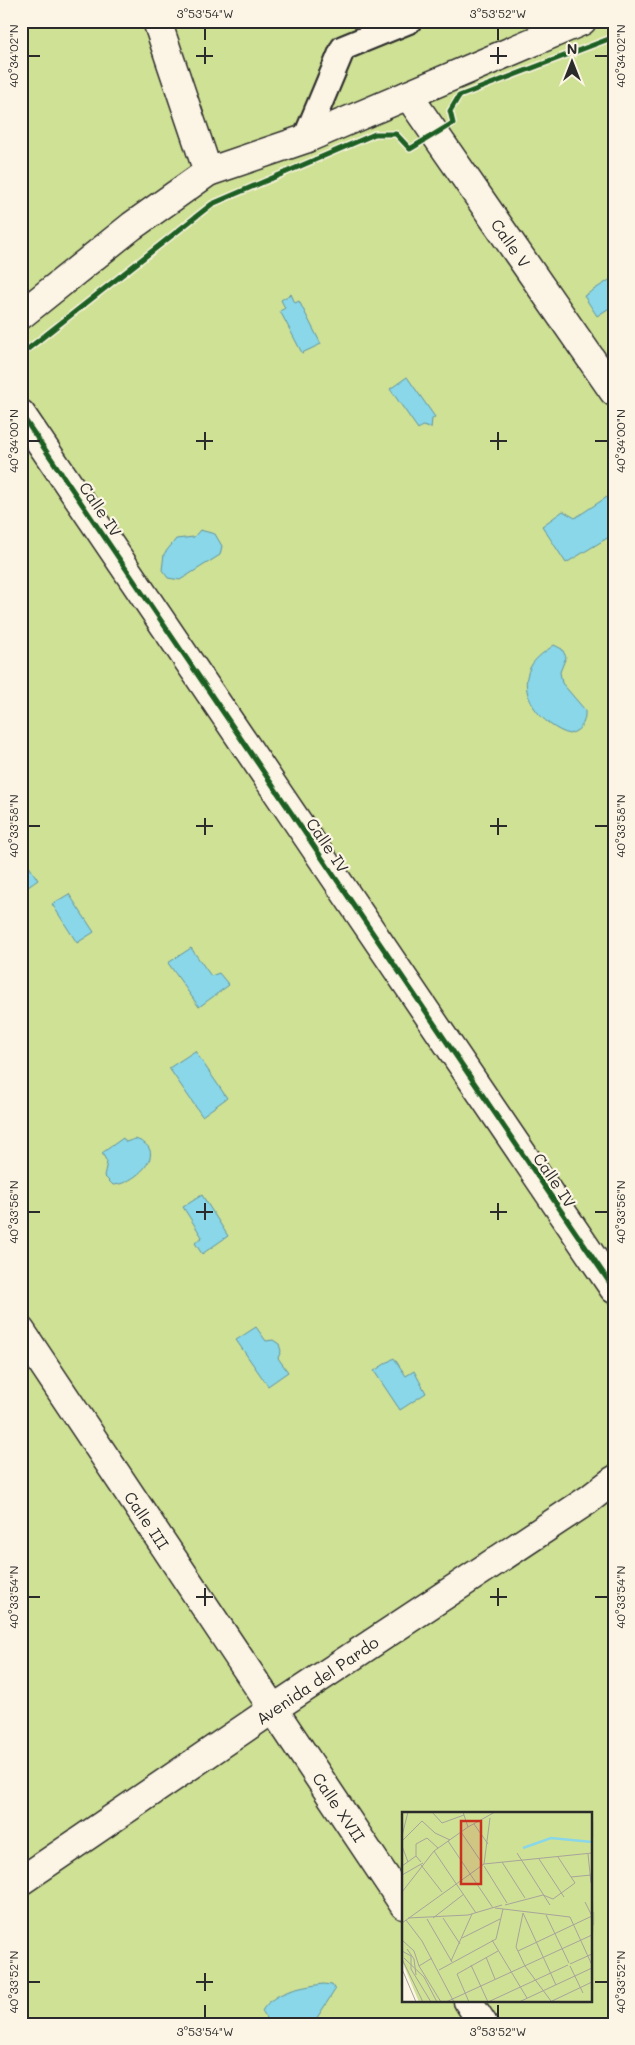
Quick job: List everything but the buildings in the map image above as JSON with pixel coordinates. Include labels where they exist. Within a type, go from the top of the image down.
[{"type":"street","points":[[157,21],[208,172]]},
{"type":"street","points":[[21,315],[132,226],[208,172],[305,139],[582,21]]},
{"type":"street","name":"Calle V","points":[[408,95],[614,392]]},
{"type":"street","name":"Calle IV","points":[[21,414],[614,1289]]},
{"type":"street","name":"Calle III","points":[[21,1331],[274,1709]]},
{"type":"street","name":"Avenida del Pardo","points":[[21,1881],[274,1709],[588,1500],[614,1480]]},
{"type":"street","name":"Calle XVII","points":[[274,1709],[402,1902]]},
{"type":"street","points":[[469,2002],[483,2024]]},
{"type":"lane","points":[[305,139],[343,48],[409,21]]},
{"type":"green space","points":[[21,21],[614,21],[614,2024],[21,2024]]},
{"type":"water","points":[[614,277],[614,305],[597,316],[584,296]]},
{"type":"water","points":[[291,294],[295,303],[299,301],[321,344],[302,353],[280,311],[285,308],[281,300]]},
{"type":"water","points":[[407,377],[435,417],[432,419],[431,428],[422,426],[418,429],[390,389]]},
{"type":"water","points":[[607,497],[614,508],[614,534],[566,563],[542,526],[563,511],[575,518]]},
{"type":"water","points":[[200,530],[215,534],[222,546],[220,555],[180,580],[168,578],[162,570],[164,554],[176,539],[194,537]]},
{"type":"water","points":[[554,645],[562,649],[566,657],[560,672],[562,683],[585,710],[585,718],[580,728],[569,734],[559,730],[541,717],[529,698],[527,688],[527,677],[531,666]]},
{"type":"water","points":[[21,854],[38,880],[21,892]]},
{"type":"water","points":[[69,894],[94,932],[77,943],[52,904]]},
{"type":"water","points":[[191,948],[211,976],[219,973],[229,985],[199,1007],[168,963]]},
{"type":"water","points":[[195,1051],[227,1098],[202,1116],[169,1068]]},
{"type":"water","points":[[123,1138],[126,1142],[135,1139],[146,1144],[150,1151],[150,1158],[146,1166],[139,1173],[130,1179],[113,1185],[104,1176],[107,1162],[102,1153]]},
{"type":"water","points":[[202,1195],[228,1236],[202,1254],[195,1243],[202,1237],[183,1207]]},
{"type":"water","points":[[256,1327],[266,1341],[273,1340],[279,1344],[281,1351],[278,1358],[288,1372],[268,1386],[236,1340]]},
{"type":"water","points":[[394,1358],[406,1376],[414,1371],[426,1393],[400,1410],[374,1371]]},
{"type":"water","points":[[323,1984],[332,1985],[335,1990],[313,2024],[269,2024],[262,2011],[273,1999],[289,1991]]},
{"type":"cycle path","points":[[21,361],[24,352],[212,204],[375,134],[396,134],[410,149],[453,123],[450,111],[459,96],[614,37]]},
{"type":"cycle path","points":[[21,414],[614,1289]]}]
